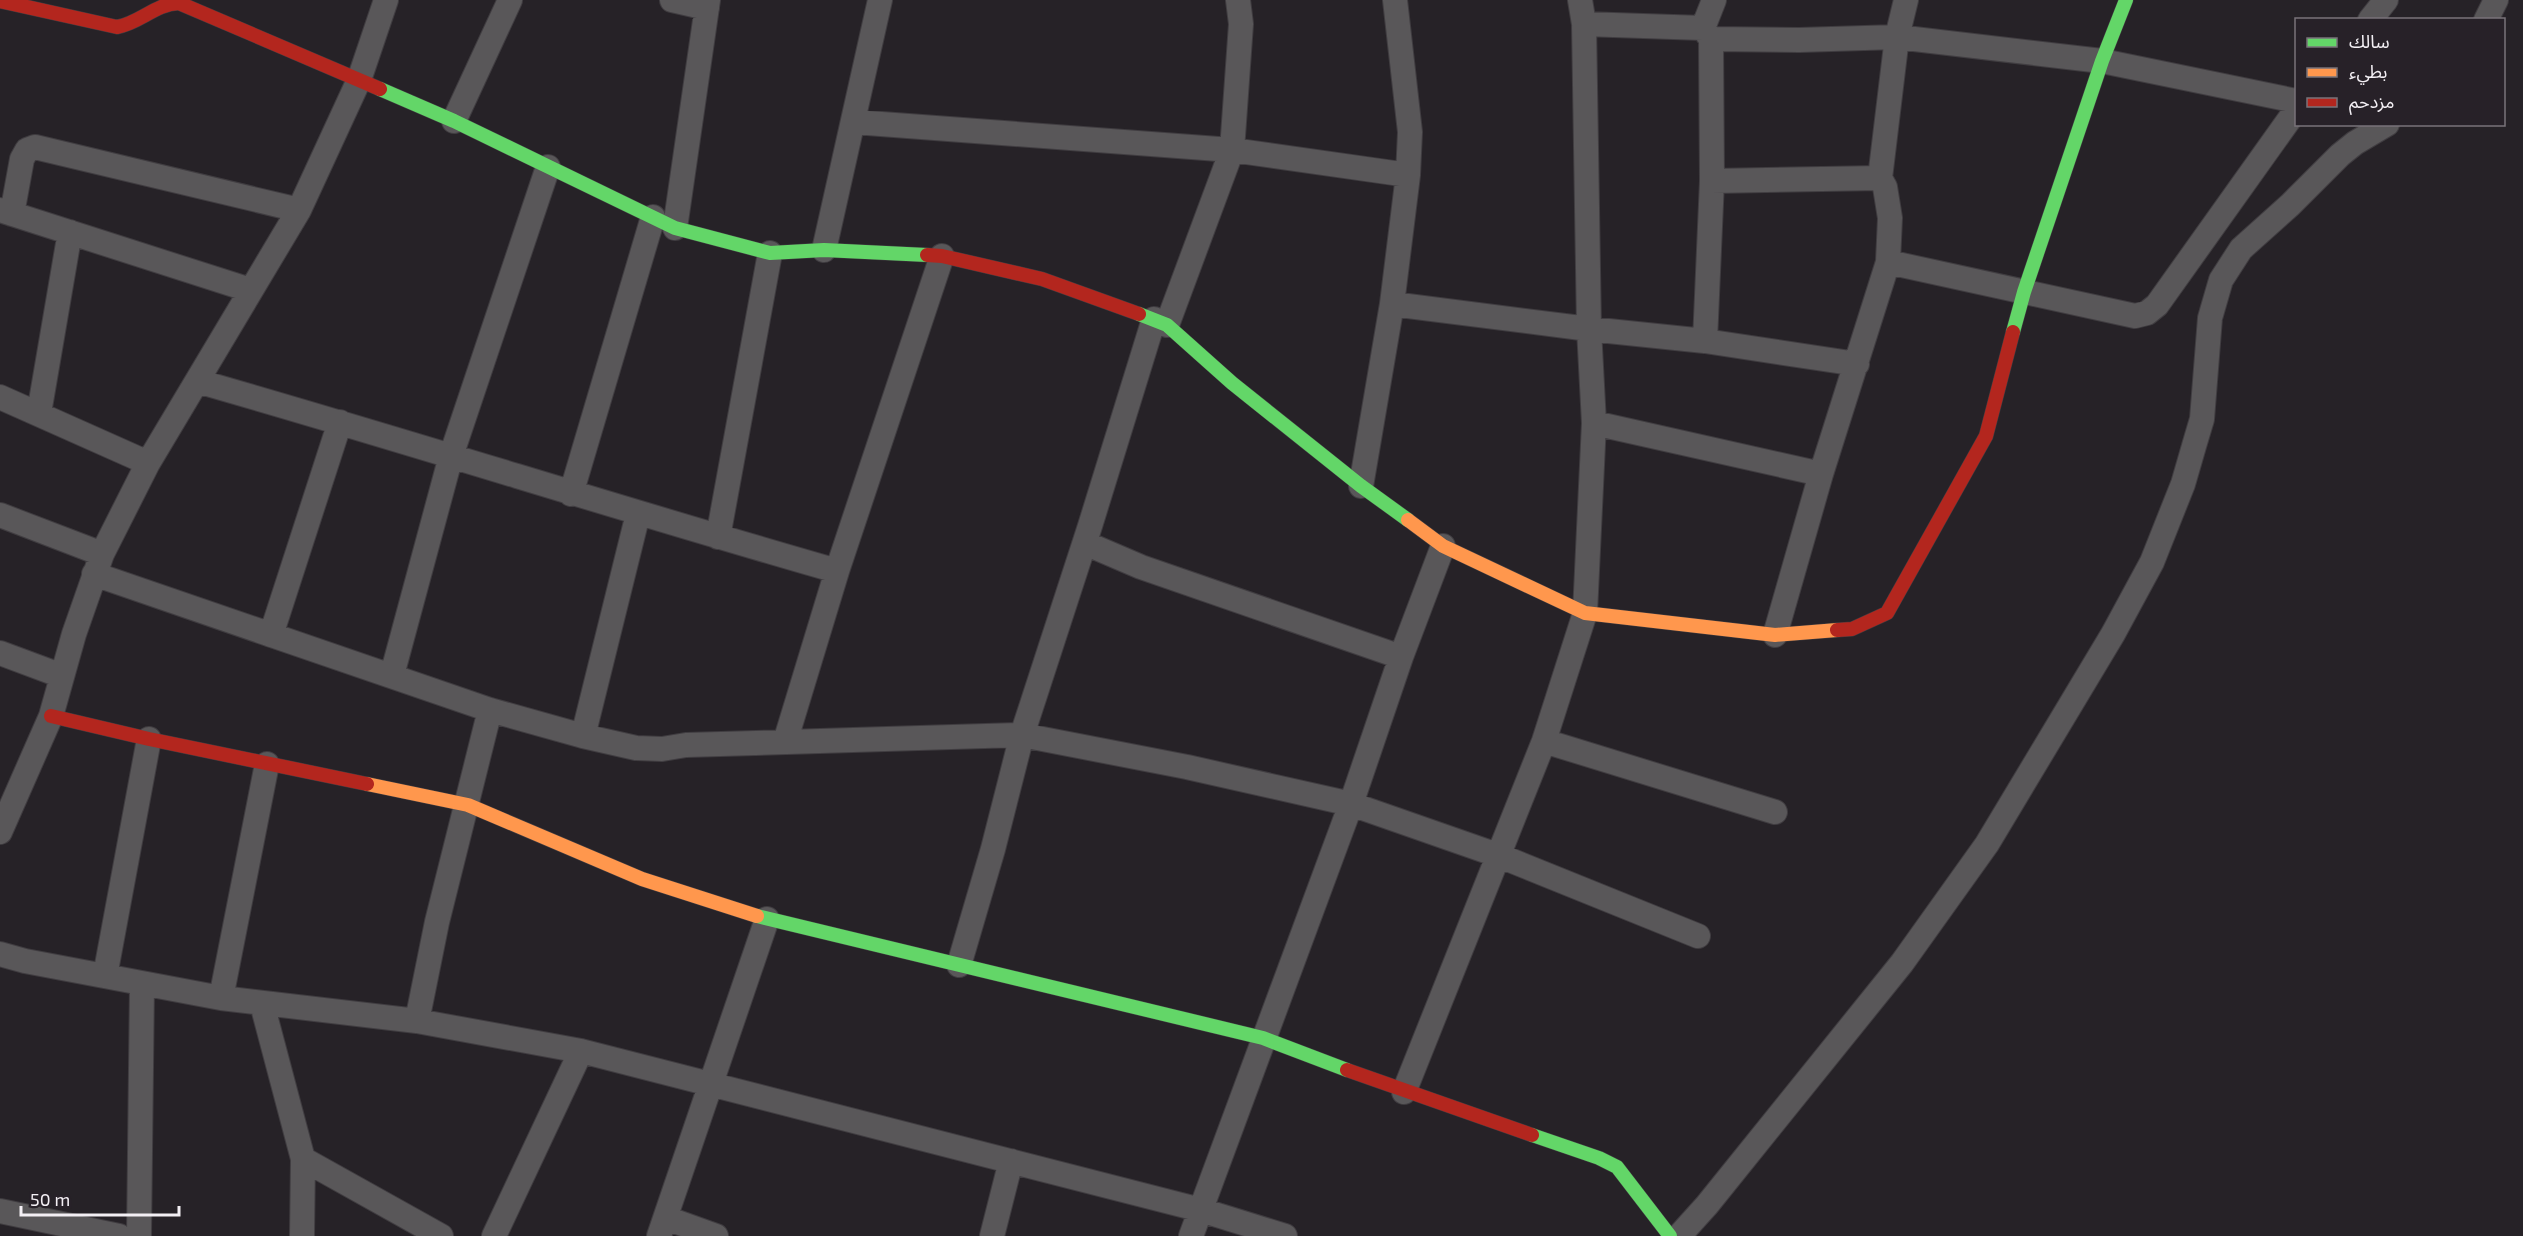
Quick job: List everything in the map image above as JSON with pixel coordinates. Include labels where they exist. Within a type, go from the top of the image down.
[{"type":"street","points":[[0,831],[6,807],[51,716],[98,564],[148,464],[299,210],[359,80],[386,0]]},
{"type":"street","points":[[454,121],[510,0]]},
{"type":"street","points":[[672,0],[707,4],[675,228]]},
{"type":"street","points":[[824,250],[880,0]]},
{"type":"street","points":[[1361,486],[1392,304],[1408,175],[1410,132],[1395,0]]},
{"type":"street","points":[[1404,1092],[1544,741],[1585,613],[1594,423],[1589,329],[1584,24],[1580,0]]},
{"type":"street","points":[[1705,341],[1712,181],[1707,34],[1714,0]]},
{"type":"street","points":[[1774,635],[1821,474],[1888,262],[1890,218],[1885,187],[1880,178],[1898,37],[1906,0]]},
{"type":"street","points":[[0,1],[48,6],[117,27],[131,25],[161,5],[169,2],[179,3],[454,121],[675,228],[770,253],[824,250],[942,256],[1042,279],[1160,322],[1361,486],[1443,546],[1585,613],[1774,635],[1852,629],[1887,613],[1986,436],[2024,292],[2102,61],[2126,0]]},
{"type":"street","points":[[2372,18],[2386,0]]},
{"type":"street","points":[[2487,18],[2496,0]]},
{"type":"street","points":[[959,965],[993,849],[1022,735],[1085,543],[1160,322],[1232,150],[1241,24],[1234,1]]},
{"type":"street","points":[[1584,24],[1799,40],[1898,37],[2102,61],[2295,101]]},
{"type":"street","points":[[1888,262],[2135,316],[2148,313],[2157,304],[2295,111]]},
{"type":"street","points":[[854,122],[1232,150],[1408,175]]},
{"type":"street","points":[[1679,1236],[1707,1206],[1902,963],[1987,844],[2108,644],[2152,562],[2183,484],[2205,400],[2210,318],[2221,280],[2241,249],[2290,205],[2340,155],[2383,126]]},
{"type":"street","points":[[250,290],[6,212],[22,159],[27,150],[35,147],[299,210]]},
{"type":"street","points":[[392,675],[451,456],[548,167]]},
{"type":"street","points":[[1712,181],[1880,178]]},
{"type":"street","points":[[571,494],[653,217]]},
{"type":"street","points":[[39,413],[70,232]]},
{"type":"street","points":[[718,537],[770,253]]},
{"type":"street","points":[[785,742],[837,571],[942,256]]},
{"type":"street","points":[[1392,304],[1705,341],[1857,364]]},
{"type":"street","points":[[196,381],[340,422],[638,514],[837,571]]},
{"type":"street","points":[[0,397],[148,464]]},
{"type":"street","points":[[271,635],[340,422]]},
{"type":"street","points":[[1594,423],[1821,474]]},
{"type":"street","points":[[583,736],[638,514]]},
{"type":"street","points":[[0,515],[98,564],[271,635],[490,710],[583,736],[636,747],[662,748],[686,745],[1022,735],[1187,767],[1351,804],[1500,856],[1698,936]]},
{"type":"street","points":[[1085,543],[1153,571],[1401,657]]},
{"type":"street","points":[[1191,1236],[1351,804],[1401,657],[1443,546]]},
{"type":"street","points":[[0,653],[62,676]]},
{"type":"street","points":[[417,1021],[437,922],[490,710]]},
{"type":"street","points":[[51,716],[149,739],[468,805],[642,879],[767,919],[1263,1038],[1404,1092],[1599,1158],[1617,1167],[1670,1236]]},
{"type":"street","points":[[105,976],[149,739]]},
{"type":"street","points":[[1544,741],[1774,812]]},
{"type":"street","points":[[221,998],[267,764]]},
{"type":"street","points":[[716,1236],[662,1227],[767,919]]},
{"type":"street","points":[[0,954],[221,998],[417,1021],[581,1051],[1201,1210],[1285,1236]]},
{"type":"street","points":[[138,1236],[142,984]]},
{"type":"street","points":[[262,1004],[303,1159],[302,1236]]},
{"type":"street","points":[[494,1236],[581,1051]]},
{"type":"street","points":[[303,1159],[441,1236]]},
{"type":"street","points":[[992,1236],[1011,1161]]},
{"type":"street","points":[[0,1211],[119,1236]]},
{"type":"traffic: fast","points":[[2013,332],[2024,292],[2102,61],[2126,0]]},
{"type":"traffic: fast","points":[[380,89],[454,121],[675,228],[770,253],[824,250],[927,255]]},
{"type":"traffic: fast","points":[[1139,314],[1167,325],[1232,383],[1361,486],[1408,520]]},
{"type":"traffic: fast","points":[[757,916],[1263,1038],[1347,1070]]},
{"type":"traffic: fast","points":[[1532,1135],[1599,1158],[1617,1167],[1670,1236]]},
{"type":"traffic: slow","points":[[1408,520],[1443,546],[1585,613],[1775,635],[1837,630]]},
{"type":"traffic: slow","points":[[367,784],[468,805],[642,879],[757,916]]},
{"type":"traffic: jam","points":[[0,1],[117,27],[133,22],[162,7],[179,3],[380,89]]},
{"type":"traffic: jam","points":[[927,255],[942,256],[1042,279],[1139,314]]},
{"type":"traffic: jam","points":[[1837,630],[1852,629],[1887,613],[1986,436],[2013,332]]},
{"type":"traffic: jam","points":[[51,716],[149,739],[367,784]]},
{"type":"traffic: jam","points":[[1347,1070],[1532,1135]]}]
